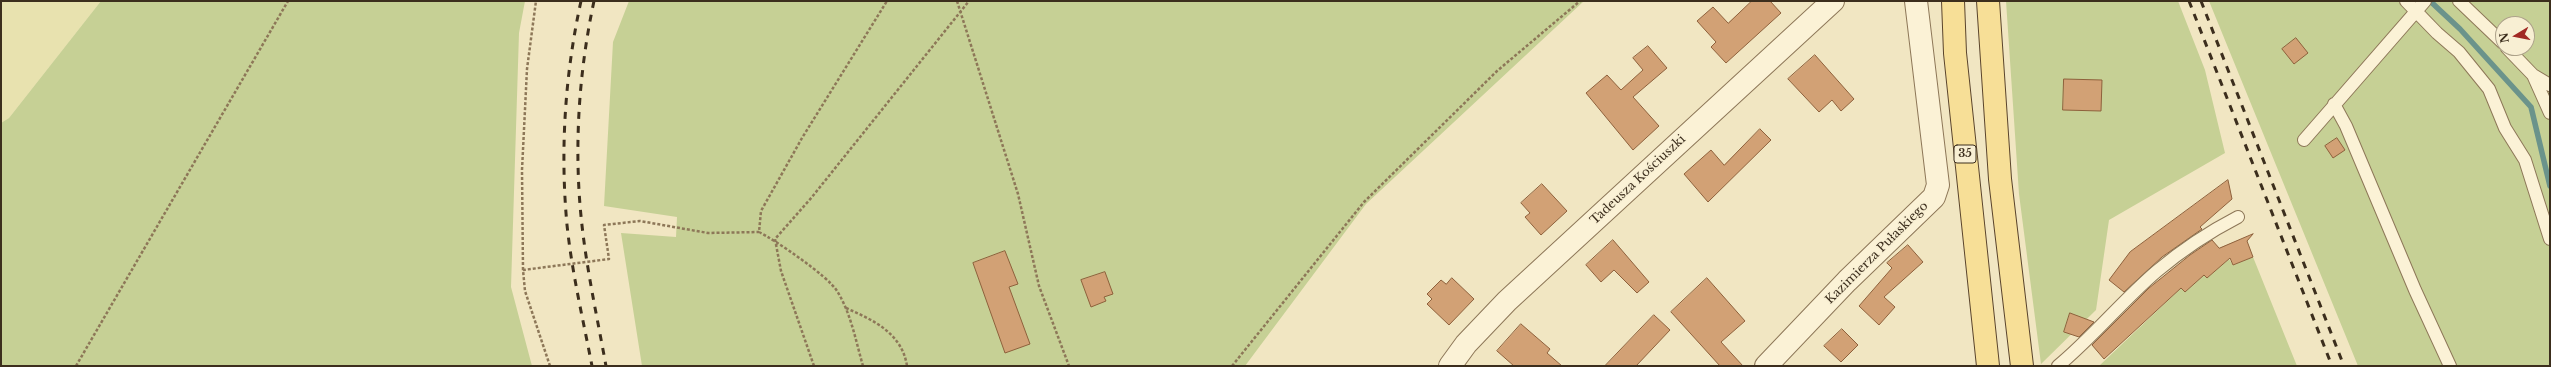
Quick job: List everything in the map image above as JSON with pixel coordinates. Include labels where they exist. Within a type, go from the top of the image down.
[{"type":"main road","name":"35","points":[[1953,1],[1956,53],[1988,366]]},
{"type":"main road","points":[[1988,1],[2000,179],[2022,366]]},
{"type":"street","name":"Tadeusza Kościuszki","points":[[1450,366],[1466,344],[1507,301],[1834,1]]},
{"type":"street","name":"Kazimierza Pułaskiego","points":[[1766,366],[1847,281],[1934,197],[1938,185],[1916,1]]},
{"type":"lane","points":[[2406,1],[2459,52],[2489,89],[2505,128],[2525,160],[2550,239]]},
{"type":"lane","points":[[2304,140],[2424,1]]},
{"type":"lane","points":[[2459,1],[2495,35]]},
{"type":"lane","points":[[2515,56],[2532,75],[2550,113]]},
{"type":"lane","points":[[2532,75],[2550,85]]},
{"type":"lane","points":[[2334,104],[2346,126],[2415,290],[2450,366]]},
{"type":"lane","points":[[2058,366],[2083,345],[2157,271],[2208,233],[2238,217]]},
{"type":"path","points":[[76,366],[288,1]]},
{"type":"path","points":[[536,1],[527,69],[522,170],[523,270],[525,291],[550,366]]},
{"type":"path","points":[[759,232],[761,211],[802,138],[887,1]]},
{"type":"path","points":[[957,1],[1018,194],[1039,286],[1069,366]]},
{"type":"path","points":[[775,239],[812,197],[969,1]]},
{"type":"path","points":[[1232,366],[1364,202],[1497,71],[1580,1]]},
{"type":"path","points":[[523,270],[609,259],[604,225],[627,221],[640,221],[708,233],[759,232],[775,239],[836,289],[845,308],[863,366]]},
{"type":"path","points":[[775,239],[781,271],[814,366]]},
{"type":"path","points":[[845,308],[869,318],[894,335],[906,356],[908,366]]},
{"type":"shaded area","points":[[1,1],[101,1],[9,118],[1,123]]},
{"type":"green space","points":[[101,1],[525,1],[519,33],[511,287],[532,366],[1,366],[1,123],[9,118]]},
{"type":"green space","points":[[629,1],[1584,1],[1366,204],[1245,366],[642,366],[621,233],[676,237],[677,217],[604,206],[613,42]]},
{"type":"green space","points":[[2006,1],[2178,1],[2205,70],[2225,153],[2109,220],[2096,310],[2041,364],[2019,194]]},
{"type":"green space","points":[[2209,1],[2550,1],[2550,366],[2358,366]]},
{"type":"green space","points":[[2253,257],[2297,366],[2099,366],[2181,288],[2185,292],[2204,275],[2207,278],[2229,259],[2233,265]]},
{"type":"building","points":[[1752,1],[1770,1],[1781,13],[1726,63],[1711,47],[1716,42],[1697,21],[1713,7],[1728,23]]},
{"type":"building","points":[[2296,38],[2308,53],[2294,64],[2282,49]]},
{"type":"building","points":[[1648,46],[1667,68],[1633,97],[1659,126],[1633,150],[1586,93],[1607,75],[1621,90],[1643,70],[1633,58]]},
{"type":"building","points":[[1815,55],[1854,99],[1841,111],[1832,100],[1819,112],[1788,79]]},
{"type":"building","points":[[2064,79],[2102,80],[2101,111],[2063,110]]},
{"type":"building","points":[[1760,129],[1771,140],[1708,202],[1684,174],[1711,150],[1724,165]]},
{"type":"building","points":[[2337,138],[2345,150],[2333,158],[2325,146]]},
{"type":"building","points":[[2228,180],[2232,199],[2200,227],[2202,229],[2162,257],[2124,292],[2109,280],[2130,252]]},
{"type":"building","points":[[1542,184],[1567,211],[1541,235],[1525,217],[1530,213],[1521,203]]},
{"type":"building","points":[[2253,234],[2247,241],[2253,257],[2233,265],[2230,258],[2207,278],[2204,275],[2185,292],[2181,288],[2104,359],[2092,345],[2149,288],[2190,255],[2212,240],[2219,248]]},
{"type":"building","points":[[1613,240],[1649,282],[1637,293],[1614,270],[1601,282],[1586,265]]},
{"type":"building","points":[[1908,245],[1923,262],[1884,297],[1895,307],[1879,325],[1859,306],[1892,268],[1887,263]]},
{"type":"building","points":[[1005,251],[1018,284],[1009,287],[1030,344],[1005,353],[973,263]]},
{"type":"building","points":[[1105,272],[1113,294],[1104,297],[1106,301],[1091,307],[1081,280]]},
{"type":"building","points":[[1452,278],[1474,299],[1449,325],[1427,304],[1432,299],[1427,294],[1441,280],[1446,284]]},
{"type":"building","points":[[1707,278],[1745,321],[1721,342],[1743,366],[1720,366],[1671,312]]},
{"type":"building","points":[[2070,313],[2094,322],[2079,337],[2064,332]]},
{"type":"building","points":[[1654,315],[1670,330],[1636,366],[1605,366]]},
{"type":"building","points":[[1521,324],[1550,349],[1547,353],[1562,366],[1514,366],[1497,351]]},
{"type":"building","points":[[1842,329],[1858,345],[1841,362],[1824,346]]},
{"type":"waterway","points":[[2430,1],[2460,29],[2531,107],[2550,186]]},
{"type":"railway","points":[[581,1],[571,56],[565,112],[564,169],[569,243],[592,366]]},
{"type":"railway","points":[[594,1],[581,81],[578,162],[583,235],[606,366]]},
{"type":"railway","points":[[2189,1],[2332,366]]},
{"type":"railway","points":[[2201,1],[2344,366]]}]
